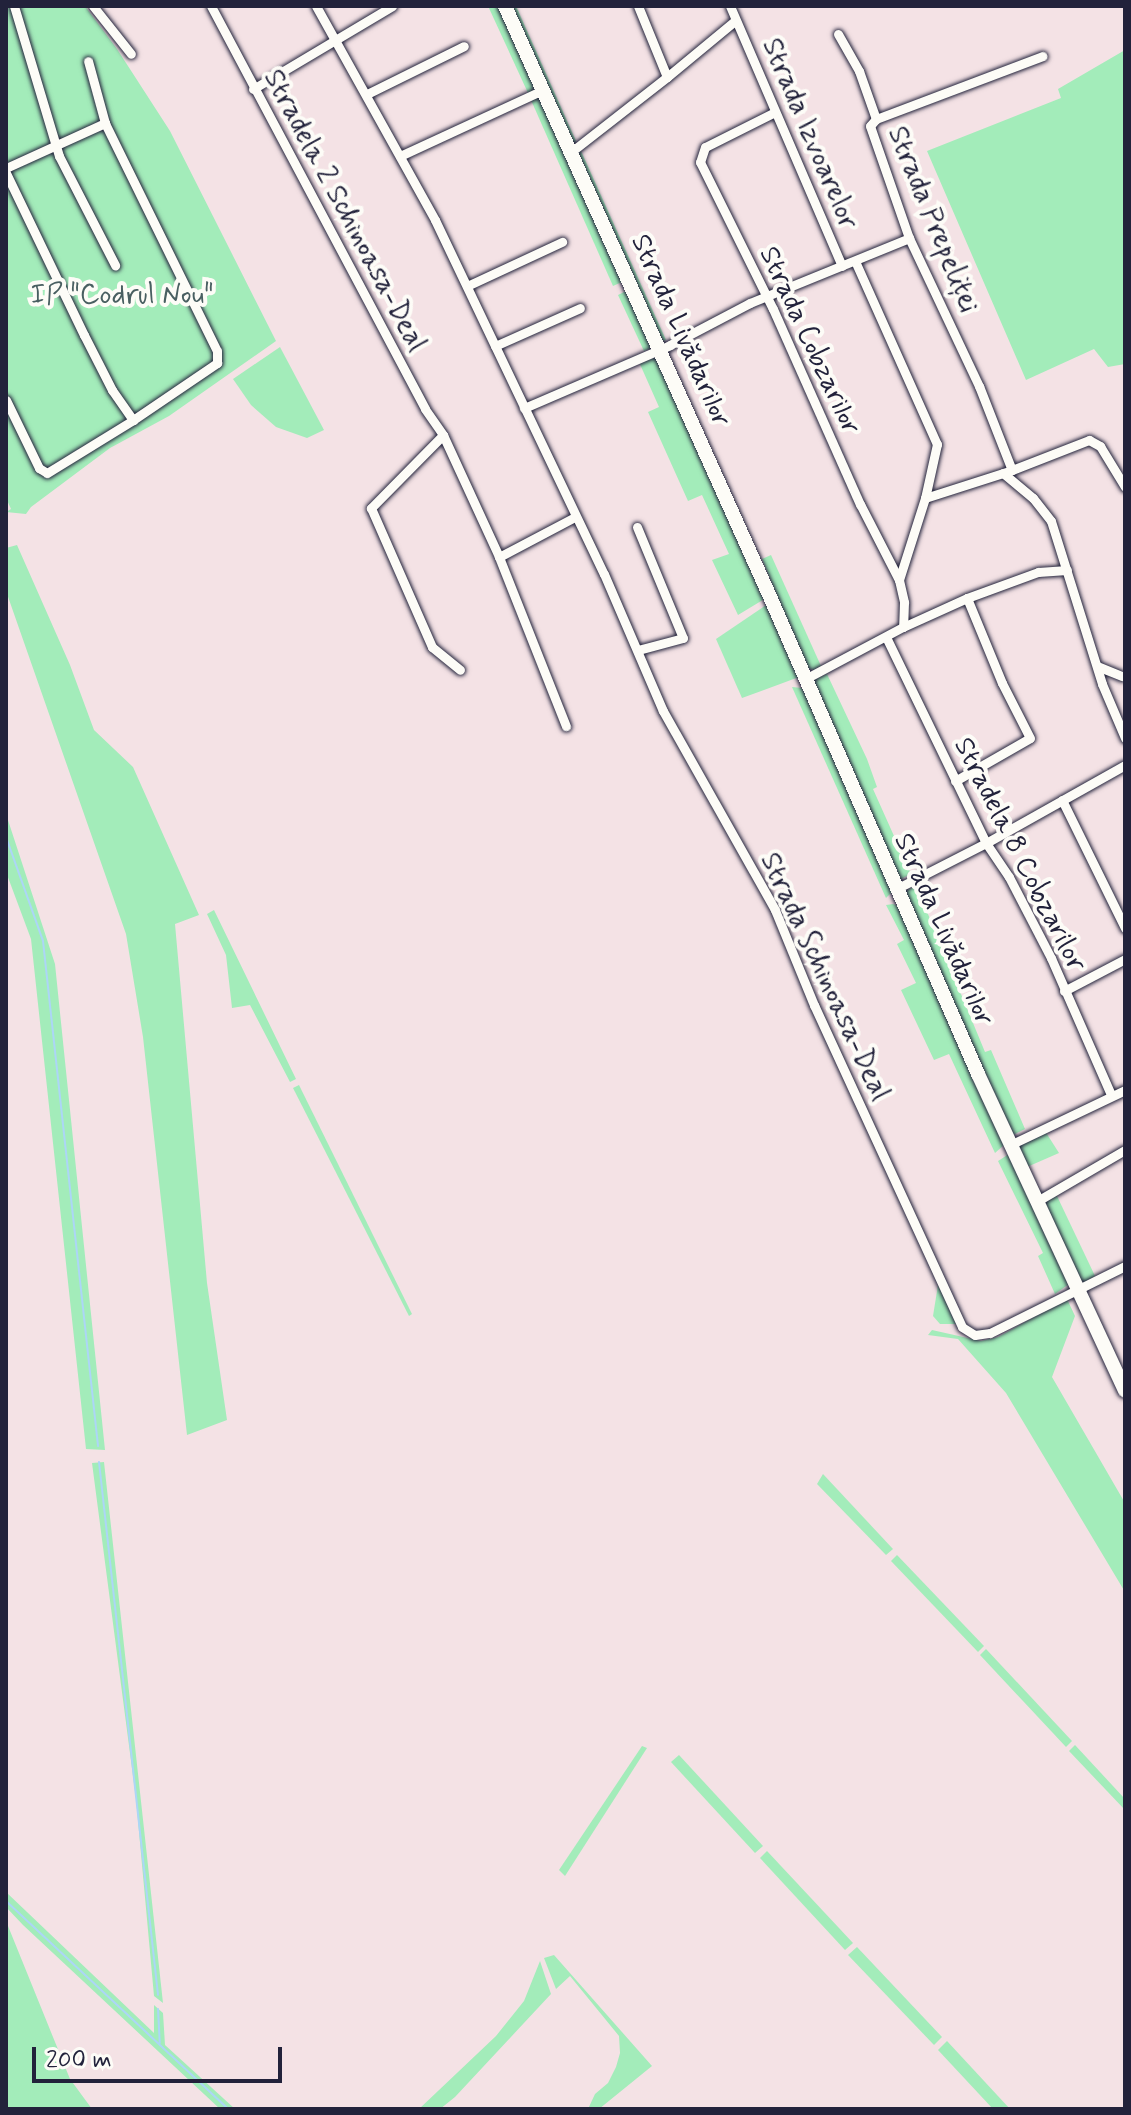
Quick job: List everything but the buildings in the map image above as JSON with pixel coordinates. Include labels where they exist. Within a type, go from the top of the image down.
[{"type":"street","points":[[14,6],[56,145],[115,265]]},
{"type":"street","points":[[93,6],[131,54]]},
{"type":"street","name":"Stradela 2 Schinoasa-Deal","points":[[211,6],[425,409],[443,435],[499,557],[566,726]]},
{"type":"street","name":"Strada Schinoasa-Deal","points":[[316,6],[367,94],[467,286],[638,650],[663,711],[775,910],[860,1106],[962,1327],[975,1335],[990,1333],[1078,1290]]},
{"type":"street","points":[[253,89],[335,37],[392,6]]},
{"type":"street","name":"Strada Livădarilor","points":[[505,6],[660,350],[896,889],[1078,1290],[1120,1369],[1125,1391]]},
{"type":"street","points":[[571,152],[667,77],[638,6]]},
{"type":"street","name":"Strada Izvoarelor","points":[[730,6],[842,266]]},
{"type":"street","name":"Strada Izvoarelor","points":[[667,77],[736,20]]},
{"type":"street","name":"Strada Prepeliței","points":[[838,34],[859,71],[876,119],[870,126],[909,238],[979,386],[1008,472],[1051,521],[1102,684],[1125,738]]},
{"type":"street","points":[[367,94],[464,46]]},
{"type":"street","points":[[876,119],[1043,56]]},
{"type":"street","points":[[6,400],[39,468],[47,473],[217,363],[218,356],[105,123],[88,61]]},
{"type":"street","points":[[400,156],[543,90]]},
{"type":"street","name":"Strada Cobzarilor","points":[[775,112],[705,147],[699,157],[765,299],[779,322],[860,504],[899,580],[904,602],[903,627]]},
{"type":"street","points":[[105,123],[6,170],[84,335],[112,390],[133,420]]},
{"type":"street","points":[[524,408],[660,350],[708,322],[909,238]]},
{"type":"street","points":[[467,286],[562,242]]},
{"type":"street","name":"Strada Izvoarelor","points":[[855,261],[935,437],[936,451],[925,498],[899,580]]},
{"type":"street","points":[[495,346],[580,308]]},
{"type":"street","points":[[443,435],[371,508],[432,647],[460,670]]},
{"type":"street","points":[[925,498],[1094,440],[1125,487]]},
{"type":"street","points":[[499,557],[575,517]]},
{"type":"street","points":[[637,527],[683,638],[638,650]]},
{"type":"street","points":[[805,679],[903,627],[967,598],[1038,572],[1067,570]]},
{"type":"street","points":[[955,781],[1030,738],[1002,683],[967,598]]},
{"type":"street","name":"Stradela 8 Cobzarilor","points":[[886,637],[986,843],[1022,902],[1111,1095]]},
{"type":"street","points":[[1097,666],[1123,675]]},
{"type":"street","points":[[1102,684],[1123,675]]},
{"type":"street","points":[[896,889],[986,843],[1125,765]]},
{"type":"street","points":[[1062,800],[1125,928]]},
{"type":"street","points":[[1064,991],[1125,959]]},
{"type":"street","points":[[1012,1144],[1125,1090]]},
{"type":"street","points":[[1039,1200],[1125,1150]]},
{"type":"street","points":[[1078,1290],[1125,1266]]},
{"type":"green space","name":"IP \"Codrul Nou\"","points":[[6,6],[85,6],[170,131],[276,341],[169,416],[110,448],[31,507],[26,514],[6,512],[11,509],[6,498]]},
{"type":"green space","points":[[488,6],[501,6],[539,88],[528,93]]},
{"type":"green space","points":[[512,6],[516,6],[576,141],[573,144]]},
{"type":"green space","points":[[1125,50],[1125,364],[1108,367],[1094,349],[1026,380],[927,151],[1061,98],[1058,89]]},
{"type":"green space","points":[[541,95],[624,281],[613,286],[531,100]]},
{"type":"green space","points":[[581,151],[666,340],[660,342],[577,153]]},
{"type":"green space","points":[[628,290],[654,347],[644,351],[618,295]]},
{"type":"green space","points":[[280,347],[324,430],[307,438],[276,427],[251,405],[233,379]]},
{"type":"green space","points":[[659,355],[766,598],[738,615],[712,560],[729,554],[702,495],[688,501],[648,412],[659,407],[639,362]]},
{"type":"green space","points":[[17,545],[70,665],[94,730],[133,767],[199,915],[175,924],[207,1283],[227,1420],[187,1435],[143,1037],[126,934],[6,591],[6,548]]},
{"type":"green space","points":[[771,555],[821,666],[814,670],[807,668],[762,559]]},
{"type":"green space","points":[[769,603],[799,677],[742,698],[716,639]]},
{"type":"green space","points":[[827,674],[867,759],[877,787],[873,789],[911,874],[899,880],[811,681]]},
{"type":"green space","points":[[792,687],[802,688],[875,849],[893,891],[886,898]]},
{"type":"green space","points":[[6,814],[55,964],[105,1450],[86,1449],[31,939],[6,872]]},
{"type":"green space","points":[[916,885],[985,1052],[991,1050],[1025,1129],[1013,1135],[903,893]]},
{"type":"green space","points":[[886,905],[898,906],[1004,1145],[995,1153],[949,1054],[934,1060],[901,990],[916,983],[897,944],[904,940]]},
{"type":"green space","points":[[214,910],[296,1079],[290,1082],[250,1005],[232,1008],[226,955],[207,914]]},
{"type":"green space","points":[[299,1085],[412,1314],[409,1316],[293,1088]]},
{"type":"green space","points":[[1045,1131],[1059,1153],[1027,1167],[1017,1146]]},
{"type":"green space","points":[[1009,1154],[1069,1284],[1055,1294],[1038,1256],[1043,1253],[998,1161]]},
{"type":"green space","points":[[1057,1196],[1095,1276],[1081,1285],[1043,1203]]},
{"type":"green space","points":[[938,1285],[956,1324],[940,1324],[933,1316]]},
{"type":"green space","points":[[1067,1299],[1075,1316],[1052,1377],[1125,1503],[1125,1592],[1006,1393],[958,1339],[928,1335],[932,1330],[981,1341],[998,1337]]},
{"type":"green space","points":[[104,1462],[163,2003],[154,1996],[136,1799],[92,1463]]},
{"type":"green space","points":[[823,1474],[893,1549],[886,1555],[817,1484]]},
{"type":"green space","points":[[897,1555],[984,1646],[978,1652],[891,1561]]},
{"type":"green space","points":[[986,1649],[1072,1741],[1066,1747],[980,1655]]},
{"type":"green space","points":[[1075,1745],[1125,1799],[1125,1810],[1069,1751]]},
{"type":"green space","points":[[642,1746],[647,1748],[565,1876],[559,1870]]},
{"type":"green space","points":[[679,1755],[763,1846],[755,1853],[671,1762]]},
{"type":"green space","points":[[767,1851],[853,1943],[845,1950],[760,1858]]},
{"type":"green space","points":[[6,1892],[154,2033],[154,2005],[163,2013],[165,2045],[235,2109],[220,2109],[23,1925],[6,1907]]},
{"type":"green space","points":[[6,1921],[70,2079],[92,2109],[6,2109]]},
{"type":"green space","points":[[857,1947],[942,2037],[934,2045],[848,1955]]},
{"type":"green space","points":[[554,1955],[652,2066],[599,2109],[588,2109],[595,2094],[608,2083],[616,2067],[620,2053],[619,2036],[570,1976],[556,1989],[544,1958]]},
{"type":"green space","points":[[540,1961],[551,1994],[455,2097],[440,2109],[419,2109],[496,2036],[524,2001]]},
{"type":"green space","points":[[947,2041],[1010,2109],[993,2109],[938,2050]]},
{"type":"waterway","points":[[6,837],[43,941],[98,1446]]},
{"type":"waterway","points":[[99,1462],[158,1995]]},
{"type":"waterway","points":[[6,1901],[228,2109]]},
{"type":"waterway","points":[[158,2009],[160,2043]]}]
